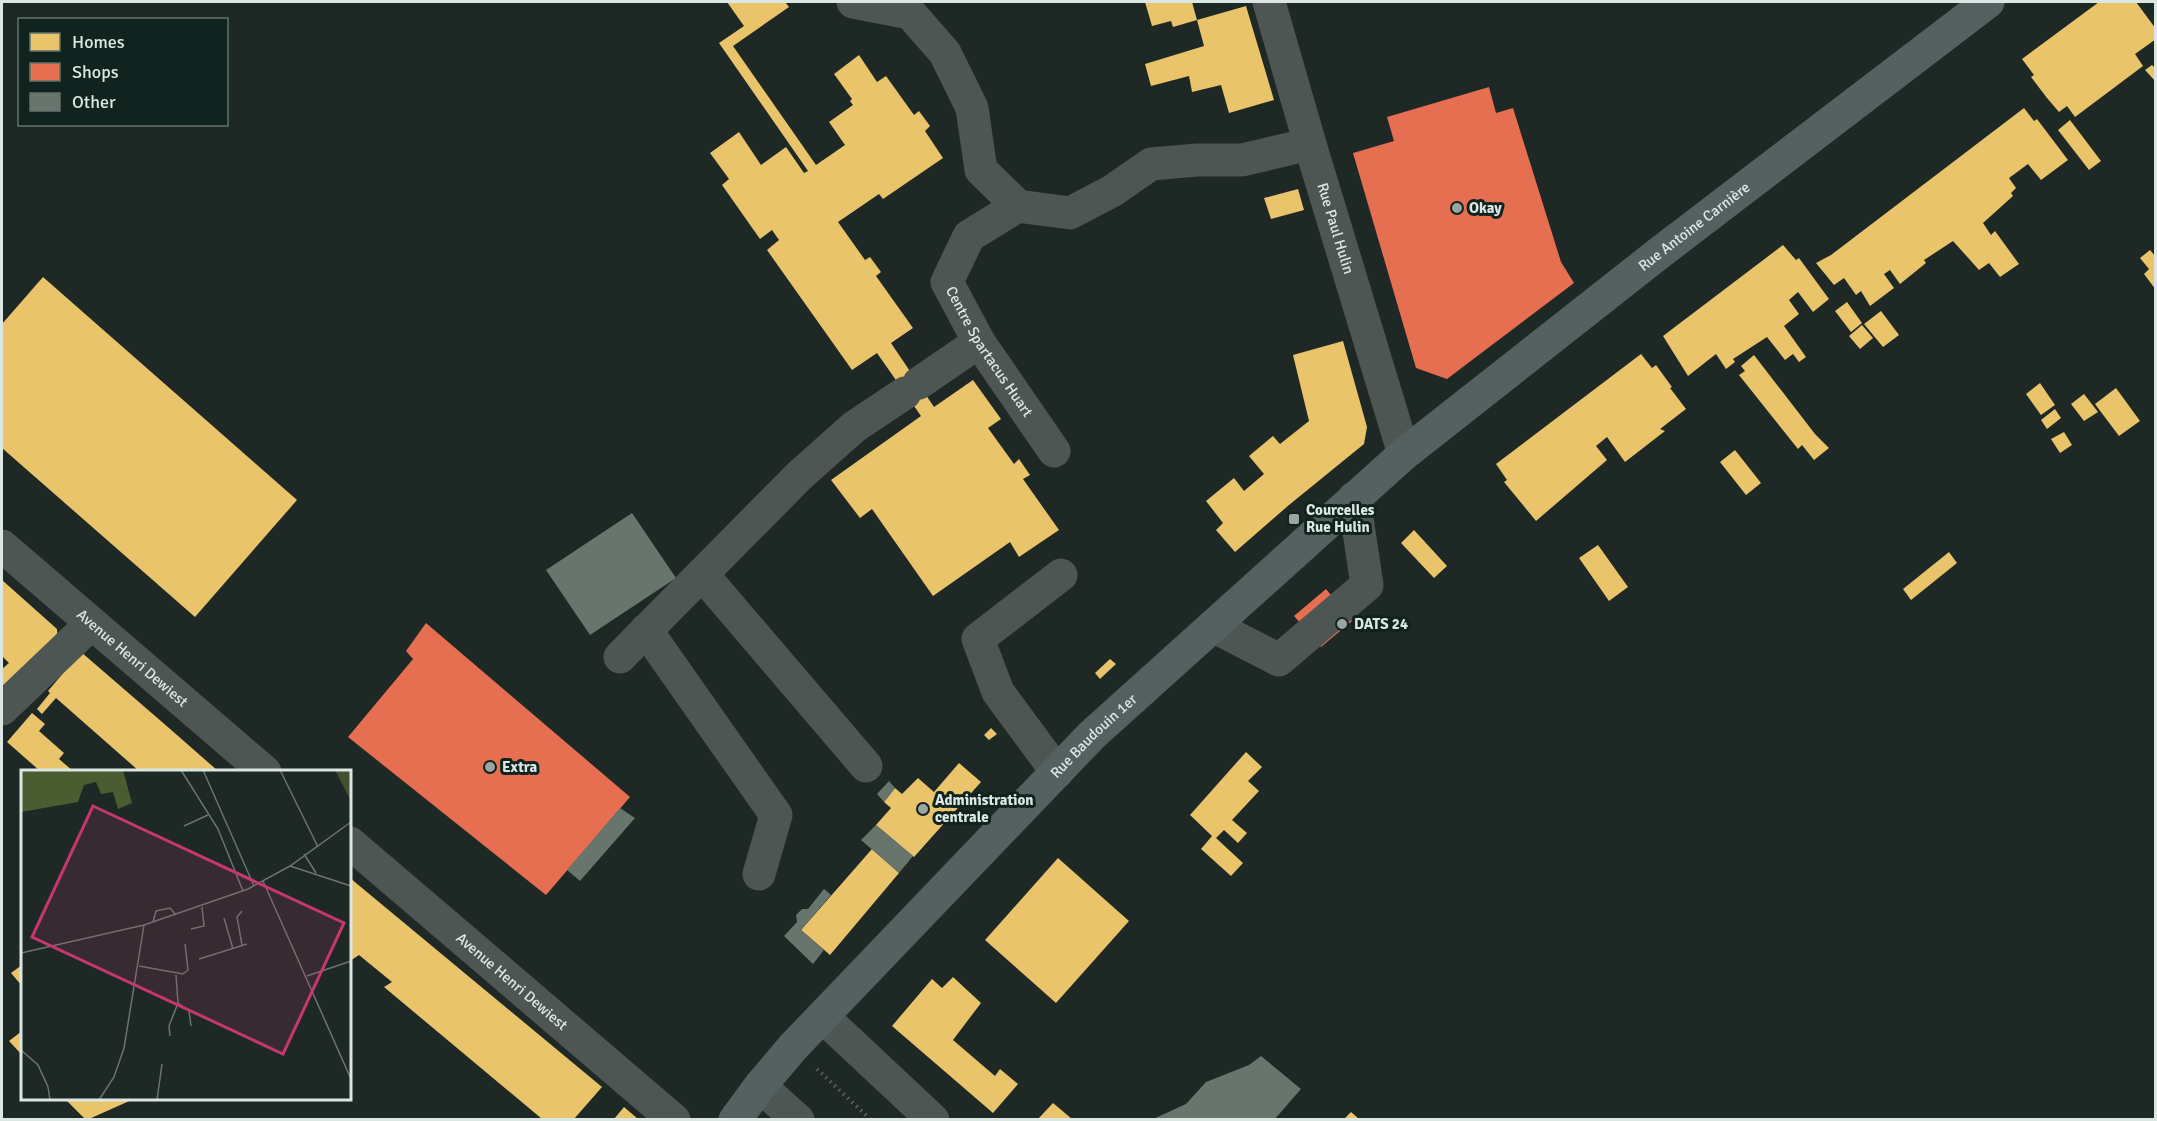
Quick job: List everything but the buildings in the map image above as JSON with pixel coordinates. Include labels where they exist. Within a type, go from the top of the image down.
[{"type":"main road","name":"Rue Antoine Carnière","points":[[1404,454],[1658,254],[1988,2]]},
{"type":"main road","name":"Rue Baudouin 1er","points":[[735,1119],[794,1047],[1092,735],[1404,454]]},
{"type":"street","points":[[853,2],[910,7],[945,53],[972,108],[981,170],[1017,206],[1070,213],[1112,190],[1150,164],[1197,160],[1242,160],[1310,144]]},
{"type":"street","name":"Rue Paul Hulin","points":[[1269,2],[1404,454]]},
{"type":"street","name":"Centre Spartacus Huart","points":[[1017,206],[969,236],[947,282],[979,342],[1054,451]]},
{"type":"street","points":[[620,657],[799,476],[854,427],[979,342]]},
{"type":"street","points":[[1213,626],[1279,660],[1367,585],[1354,498]]},
{"type":"street","name":"Avenue Henri Dewiest","points":[[2,546],[264,770]]},
{"type":"street","points":[[702,574],[866,766]]},
{"type":"street","points":[[1057,772],[998,692],[978,639],[1061,575]]},
{"type":"street","points":[[2,709],[91,624]]},
{"type":"street","points":[[646,630],[776,815],[759,874]]},
{"type":"street","name":"Avenue Henri Dewiest","points":[[351,844],[674,1119]]},
{"type":"street","points":[[823,1017],[933,1119]]},
{"type":"street","points":[[760,1086],[798,1119]]},
{"type":"path","points":[[794,1047],[871,1119]]},
{"type":"place","name":"Okay","points":[[1457,208]]},
{"type":"place","name":"Courcelles Rue Hulin","points":[[1294,519]]},
{"type":"place","name":"DATS 24","points":[[1342,624]]},
{"type":"place","name":"Extra","points":[[490,767]]},
{"type":"place","name":"Administration centrale","points":[[923,809]]}]
